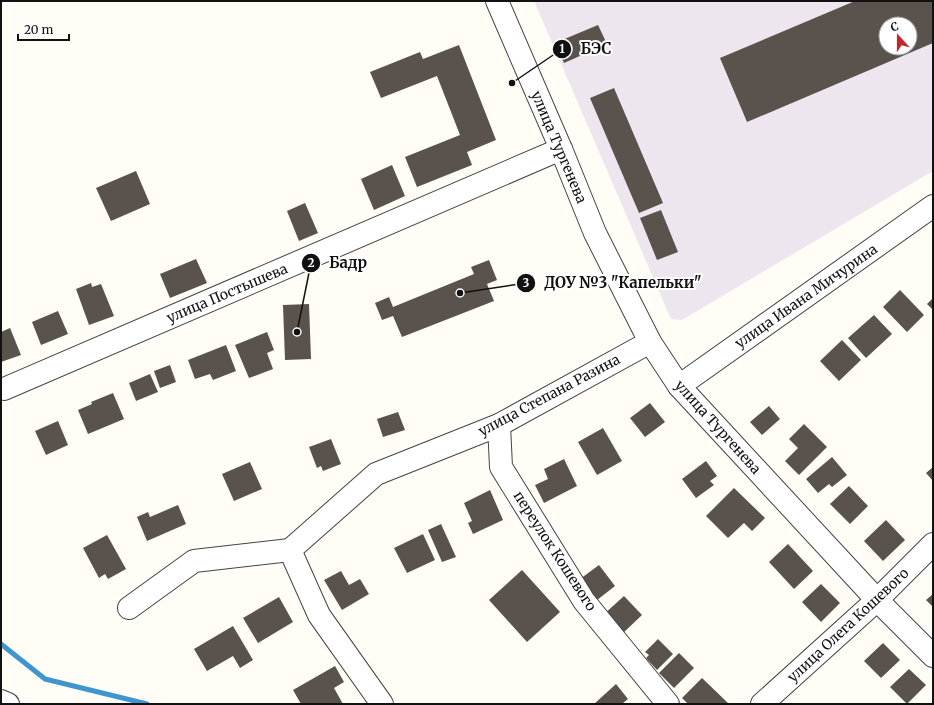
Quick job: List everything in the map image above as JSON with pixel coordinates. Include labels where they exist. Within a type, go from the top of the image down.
[{"type":"street","name":"улица Тургенева","points":[[497,1],[561,148],[595,233],[650,342],[679,386],[877,600],[933,656]]},
{"type":"street","name":"улица Постышева","points":[[4,389],[561,148]]},
{"type":"street","name":"улица Ивана Мичурина","points":[[679,386],[933,206]]},
{"type":"street","name":"улица Степана Разина","points":[[290,550],[376,474],[499,425],[650,342]]},
{"type":"street","name":"переулок Кошевого","points":[[499,425],[502,467],[584,601],[668,704]]},
{"type":"street","name":"улица Олега Кошевого","points":[[762,704],[877,600],[933,544]]},
{"type":"street","points":[[128,608],[194,561],[290,550],[319,615],[382,704]]},
{"type":"street","points":[[1,701],[8,704]]},
{"type":"shaded area","points":[[534,1],[933,1],[933,171],[682,320],[671,319]]},
{"type":"building","points":[[855,1],[933,1],[933,43],[918,49],[918,16],[878,16],[878,56],[902,56],[747,122],[720,58]]},
{"type":"building","points":[[598,25],[607,44],[564,63],[555,43]]},
{"type":"building","points":[[459,45],[496,140],[467,152],[472,165],[417,187],[405,157],[460,135],[437,76],[381,98],[370,72],[420,52],[423,59]]},
{"type":"building","points":[[614,88],[663,203],[639,213],[590,98]]},
{"type":"building","points":[[392,165],[405,196],[374,210],[361,179]]},
{"type":"building","points":[[136,171],[150,204],[111,221],[96,188]]},
{"type":"building","points":[[305,203],[318,233],[299,241],[287,211]]},
{"type":"building","points":[[661,210],[678,252],[657,260],[640,218]]},
{"type":"building","points":[[196,259],[207,283],[170,298],[160,274]]},
{"type":"building","points":[[489,260],[497,280],[487,284],[494,301],[402,337],[393,316],[382,320],[375,303],[389,297],[393,307],[474,274],[471,267]]},
{"type":"building","points":[[91,283],[92,287],[101,284],[114,316],[89,325],[76,289]]},
{"type":"building","points":[[900,290],[924,315],[907,332],[883,307]]},
{"type":"building","points":[[933,298],[933,310],[927,304]]},
{"type":"building","points":[[309,304],[311,359],[285,360],[283,305]]},
{"type":"building","points":[[58,311],[68,334],[41,345],[32,322]]},
{"type":"building","points":[[874,315],[892,334],[866,358],[848,338]]},
{"type":"building","points":[[10,328],[21,355],[1,362],[1,332]]},
{"type":"building","points":[[267,332],[274,350],[267,353],[273,369],[249,378],[235,345]]},
{"type":"building","points":[[842,340],[861,360],[839,381],[820,361]]},
{"type":"building","points":[[226,345],[236,371],[213,380],[210,374],[195,379],[188,360]]},
{"type":"building","points":[[170,365],[176,382],[160,388],[154,371]]},
{"type":"building","points":[[150,374],[158,392],[136,401],[129,383]]},
{"type":"building","points":[[113,393],[124,419],[88,434],[78,410],[92,404],[91,402]]},
{"type":"building","points":[[650,403],[665,422],[645,437],[630,418]]},
{"type":"building","points":[[769,406],[780,419],[762,435],[750,422]]},
{"type":"building","points":[[398,412],[405,430],[383,437],[377,419]]},
{"type":"building","points":[[58,421],[68,445],[46,455],[35,431]]},
{"type":"building","points":[[804,424],[827,447],[799,475],[785,461],[798,448],[789,439]]},
{"type":"building","points":[[603,428],[622,461],[597,475],[578,442]]},
{"type":"building","points":[[331,439],[341,464],[323,471],[321,466],[317,468],[309,447]]},
{"type":"building","points":[[832,457],[847,475],[832,487],[829,484],[818,493],[806,479]]},
{"type":"building","points":[[564,459],[577,486],[544,503],[535,485],[548,479],[544,469]]},
{"type":"building","points":[[706,461],[717,476],[710,481],[714,485],[696,498],[682,479]]},
{"type":"building","points":[[250,462],[262,489],[234,501],[222,474]]},
{"type":"building","points":[[933,467],[933,481],[926,473]]},
{"type":"building","points":[[849,486],[868,506],[850,524],[830,504]]},
{"type":"building","points":[[734,488],[765,518],[752,531],[744,523],[728,538],[706,516]]},
{"type":"building","points":[[490,490],[503,520],[473,534],[468,523],[472,521],[464,503]]},
{"type":"building","points":[[178,505],[186,524],[147,541],[137,517],[148,512],[150,517]]},
{"type":"building","points":[[886,520],[905,540],[883,561],[864,541]]},
{"type":"building","points":[[441,524],[456,557],[442,562],[428,530]]},
{"type":"building","points":[[423,534],[435,560],[407,573],[394,548]]},
{"type":"building","points":[[107,535],[126,569],[108,579],[105,574],[99,578],[83,548]]},
{"type":"building","points":[[788,544],[813,571],[794,589],[769,562]]},
{"type":"building","points":[[599,565],[615,586],[592,604],[576,582]]},
{"type":"building","points":[[522,570],[560,612],[527,642],[489,600]]},
{"type":"building","points":[[341,571],[349,585],[360,579],[369,594],[342,610],[324,580]]},
{"type":"building","points":[[821,584],[840,603],[821,622],[802,602]]},
{"type":"building","points":[[933,594],[933,607],[926,600]]},
{"type":"building","points":[[624,596],[642,615],[621,635],[603,615]]},
{"type":"building","points":[[279,597],[293,622],[258,643],[243,618]]},
{"type":"building","points":[[233,626],[253,660],[240,668],[233,656],[207,671],[194,649]]},
{"type":"building","points":[[658,639],[673,654],[657,670],[646,658],[649,655],[645,652]]},
{"type":"building","points":[[883,643],[900,660],[881,678],[864,661]]},
{"type":"building","points":[[679,653],[694,668],[674,688],[659,673]]},
{"type":"building","points":[[335,666],[344,682],[334,688],[343,704],[301,704],[293,690]]},
{"type":"building","points":[[909,669],[926,685],[907,704],[890,687]]},
{"type":"building","points":[[702,678],[729,704],[688,704],[682,698]]},
{"type":"building","points":[[616,684],[628,699],[622,704],[594,704]]},
{"type":"waterway","points":[[1,644],[45,679],[147,704]]},
{"type":"place","name":"БЭС","points":[[512,83]]},
{"type":"place","name":"ДОУ №3 \"Капельки\"","points":[[460,293]]},
{"type":"place","name":"Бадр","points":[[297,332]]}]
